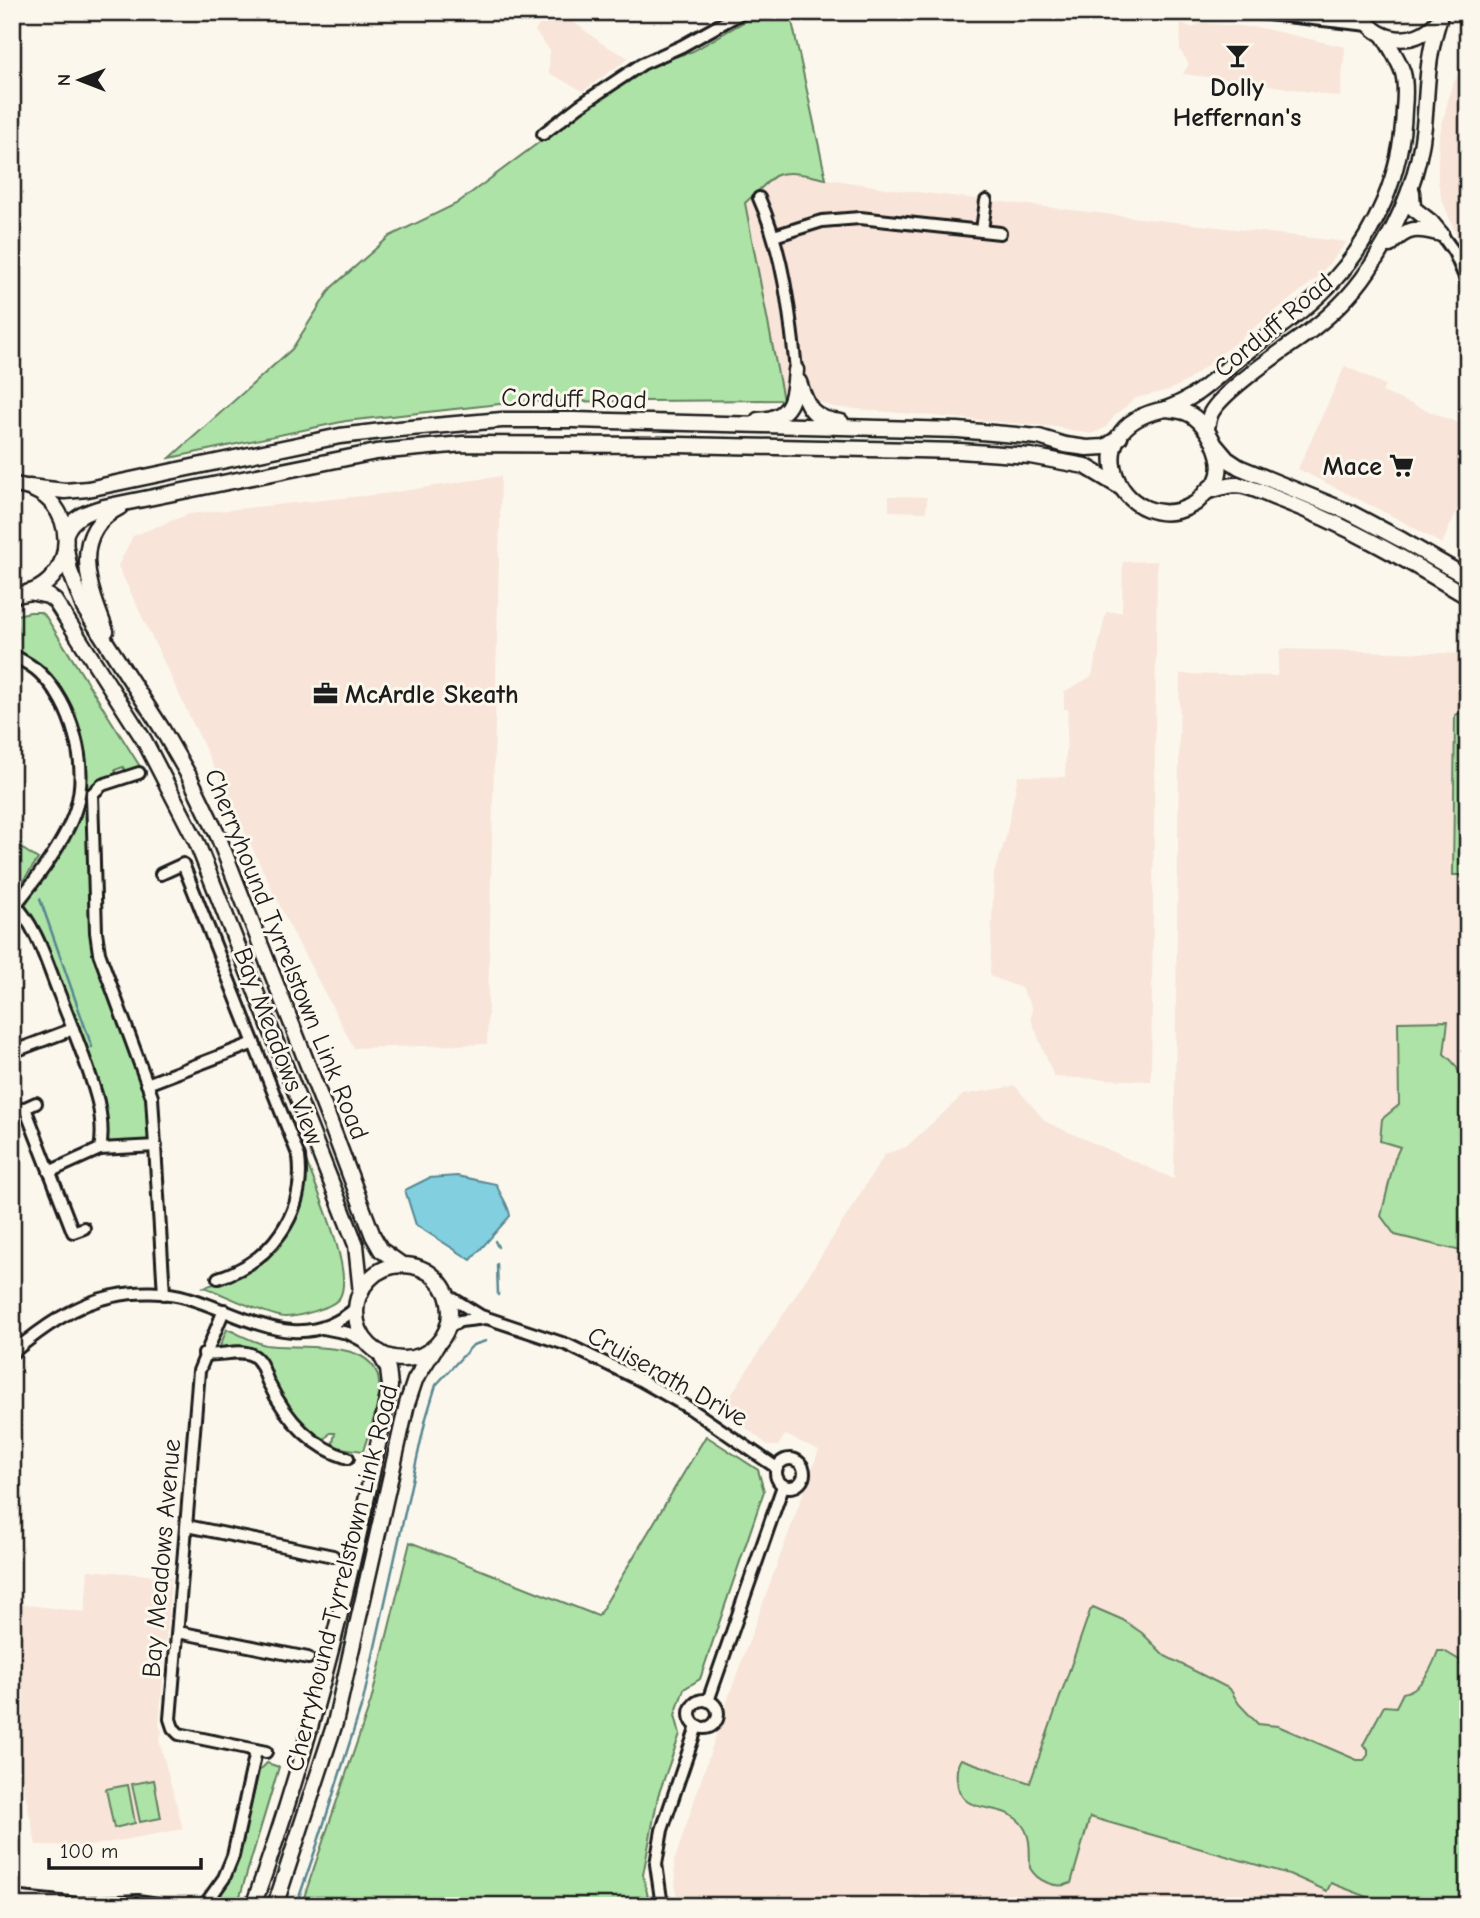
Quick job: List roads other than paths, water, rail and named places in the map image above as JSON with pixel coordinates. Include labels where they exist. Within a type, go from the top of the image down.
[{"type":"street","points":[[543,134],[642,64],[682,46],[743,12]]},
{"type":"street","points":[[1248,12],[1365,19],[1383,35],[1395,39],[1418,37],[1431,29],[1441,16]]},
{"type":"street","points":[[1314,18],[1329,12]]},
{"type":"street","name":"Corduff Road","points":[[1207,428],[1211,412],[1227,395],[1321,322],[1346,298],[1374,262],[1394,230],[1412,187],[1424,125],[1428,60],[1441,16]]},
{"type":"street","name":"Corduff Road","points":[[1166,409],[1201,392],[1244,354],[1296,315],[1335,279],[1367,236],[1381,209],[1392,178],[1404,124],[1403,75],[1383,35]]},
{"type":"street","points":[[1412,187],[1413,208],[1441,234],[1454,252],[1468,284]]},
{"type":"street","points":[[759,198],[774,236],[789,312],[796,370],[807,405],[823,418],[837,422],[906,428]]},
{"type":"street","points":[[982,230],[986,201]]},
{"type":"street","points":[[774,236],[803,226],[842,218],[881,219],[1000,233]]},
{"type":"street","points":[[1374,262],[1400,234],[1413,229],[1441,234]]},
{"type":"street","points":[[659,424],[685,419],[743,421],[775,417],[785,411],[794,398],[796,370]]},
{"type":"street","points":[[1166,409],[1187,413],[1207,428],[1215,445],[1219,467],[1216,481],[1197,503],[1180,511],[1154,512],[1144,509],[1120,487],[1112,470],[1110,457],[1119,437],[1138,417],[1166,409]]},
{"type":"street","name":"Corduff Road","points":[[12,485],[65,491],[88,489],[340,436],[502,421],[549,419],[659,424],[906,428],[1039,437],[1087,448],[1105,447],[1119,437]]},
{"type":"street","name":"Corduff Road","points":[[66,541],[74,520],[85,513],[131,501],[376,452],[463,444],[678,445],[974,452],[1030,456],[1084,466],[1120,487]]},
{"type":"street","points":[[1215,445],[1239,467],[1349,512],[1468,578]]},
{"type":"street","points":[[1206,492],[1230,485],[1241,485],[1296,506],[1334,522],[1408,561],[1468,597]]},
{"type":"street","name":"Cherryhound Tyrrelstown Link Road","points":[[29,487],[43,494],[62,518],[70,571],[84,608],[162,729],[189,776],[218,836],[373,1236],[381,1250],[402,1265]]},
{"type":"street","points":[[122,664],[108,638],[86,568],[87,550],[97,525],[109,513],[131,501]]},
{"type":"street","points":[[12,595],[40,587],[58,570],[66,541]]},
{"type":"street","name":"Cherryhound Tyrrelstown Link Road","points":[[29,592],[48,596],[55,601],[145,740],[197,843],[355,1245],[359,1300]]},
{"type":"street","points":[[12,655],[38,671],[55,693],[66,710],[76,741],[80,767],[76,807],[46,863],[14,903],[26,917],[36,936],[73,1028],[98,1103],[100,1149]]},
{"type":"street","points":[[139,774],[123,774],[98,788],[90,800],[96,932],[99,953],[152,1097],[163,1294]]},
{"type":"street","name":"Bay Meadows View","points":[[161,874],[183,864],[299,1157],[302,1176],[298,1198],[281,1234],[246,1267],[218,1278]]},
{"type":"street","points":[[12,1052],[73,1028]]},
{"type":"street","points":[[147,1084],[254,1043]]},
{"type":"street","points":[[36,1103],[25,1108],[49,1171],[73,1232],[84,1228]]},
{"type":"street","points":[[49,1171],[100,1149],[156,1146]]},
{"type":"street","points":[[12,1353],[37,1332],[61,1318],[113,1296],[163,1294],[184,1297],[272,1329],[301,1331],[322,1328],[345,1318],[378,1273],[402,1265],[429,1273],[440,1283],[447,1295],[450,1311],[448,1327],[437,1345],[424,1354],[409,1359],[393,1358],[348,1333],[322,1328]]},
{"type":"street","name":"Cruiserath Drive","points":[[447,1295],[481,1316],[568,1346],[640,1380],[691,1409],[776,1468]]},
{"type":"street","points":[[359,1300],[358,1322],[362,1334],[374,1348]]},
{"type":"street","name":"Bay Meadows Avenue","points":[[204,1906],[224,1878],[233,1856],[261,1751],[179,1734],[170,1719],[199,1371],[223,1310]]},
{"type":"street","points":[[61,1318],[67,1330]]},
{"type":"street","name":"Cruiserath Drive","points":[[448,1327],[460,1321],[492,1319]]},
{"type":"street","name":"Cherryhound Tyrrelstown Link Road","points":[[275,1906],[335,1723],[374,1562],[407,1404],[415,1380],[437,1345]]},
{"type":"street","name":"Cherryhound Tyrrelstown Link Road","points":[[253,1906],[282,1820],[353,1557],[390,1386],[388,1369],[374,1348]]},
{"type":"street","points":[[204,1354],[247,1353],[257,1357],[286,1413],[310,1438],[348,1458]]},
{"type":"street","points":[[325,1448],[332,1436]]},
{"type":"street","points":[[790,1459],[798,1462],[803,1470],[803,1479],[797,1486],[783,1486],[777,1480],[776,1468],[790,1459]]},
{"type":"street","points":[[708,1701],[783,1486]]},
{"type":"street","points":[[187,1526],[332,1556]]},
{"type":"street","points":[[315,1565],[318,1553]]},
{"type":"street","points":[[178,1632],[308,1658]]},
{"type":"street","points":[[293,1654],[296,1641]]},
{"type":"street","points":[[708,1701],[717,1711],[716,1720],[706,1728],[697,1726],[690,1717],[691,1709],[696,1702],[708,1701]]},
{"type":"street","points":[[662,1906],[656,1864],[662,1830],[697,1726]]},
{"type":"street","points":[[12,1897],[80,1904],[138,1900],[172,1906]]},
{"type":"water","points":[[457,1176],[496,1184],[510,1216],[471,1260],[416,1225],[405,1190],[429,1178]]},
{"type":"waterway","points":[[12,875],[20,879]]},
{"type":"waterway","points":[[40,899],[92,1047]]},
{"type":"waterway","points":[[495,1241],[498,1247]]},
{"type":"waterway","points":[[497,1264],[498,1295]]},
{"type":"waterway","points":[[296,1906],[363,1701],[426,1418],[436,1385],[473,1345],[486,1341]]},
{"type":"place","name":"Dolly Heffernan's","points":[[1237,55]]},
{"type":"place","name":"Mace","points":[[1402,466]]},
{"type":"place","name":"McArdle Skeath","points":[[325,694]]}]
